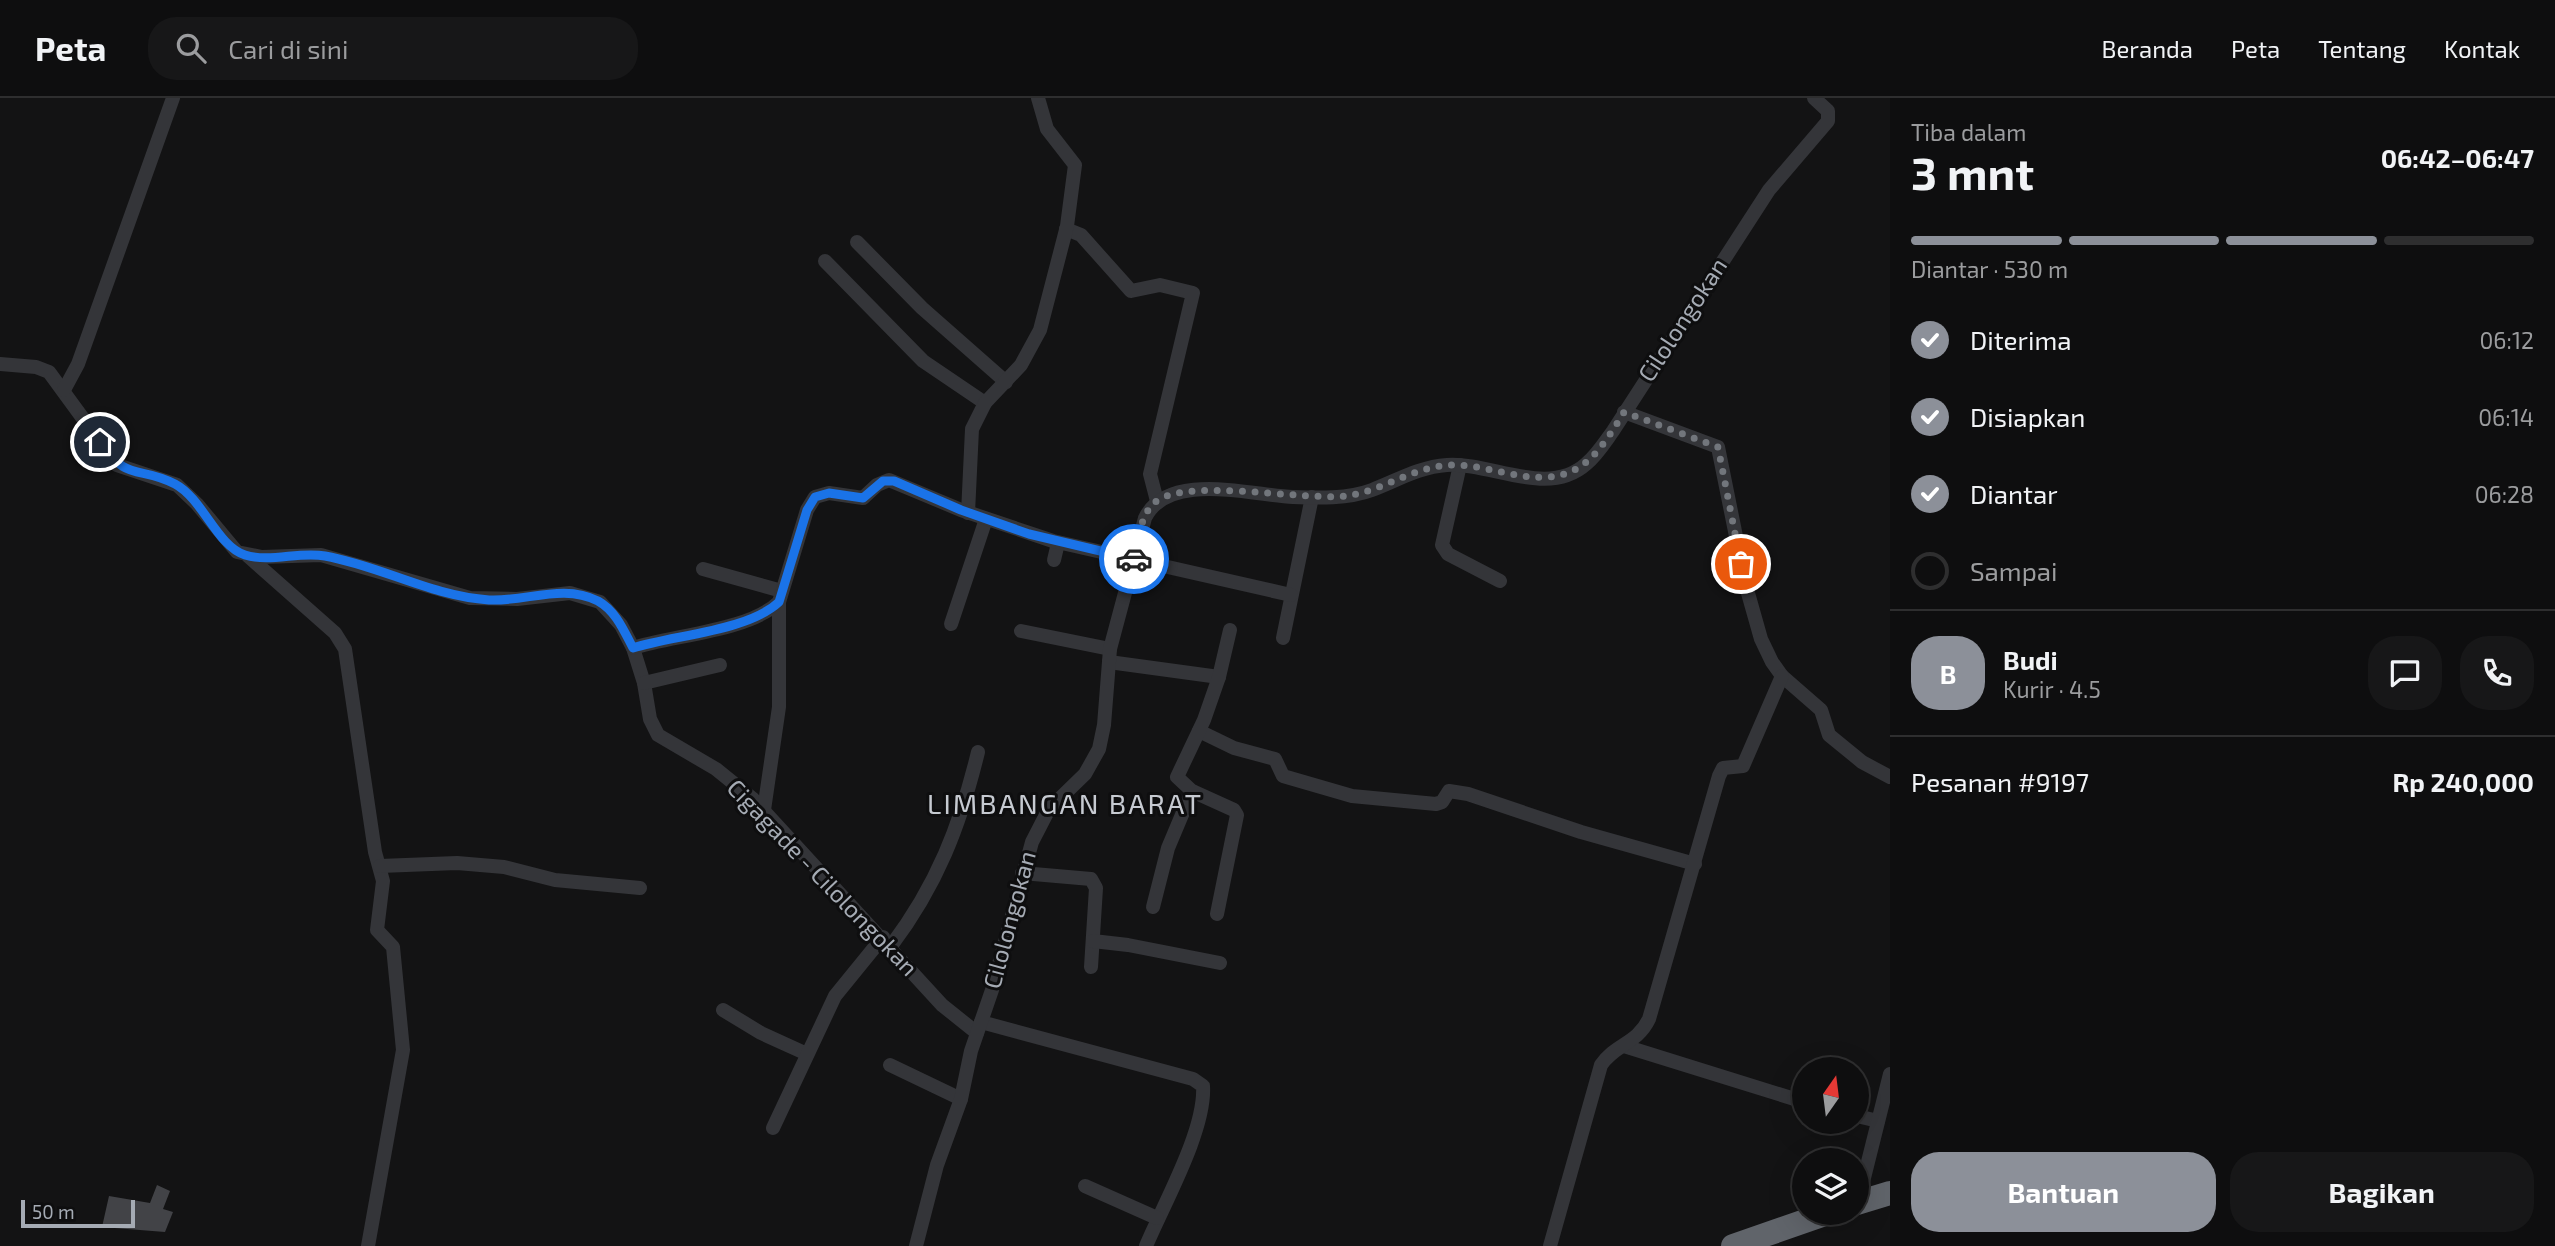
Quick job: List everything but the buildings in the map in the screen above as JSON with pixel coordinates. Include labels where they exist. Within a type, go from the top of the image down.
[{"type":"highway","points":[[1869,1199],[1890,1193]]},
{"type":"highway","points":[[1732,1246],[1793,1225]]},
{"type":"street","points":[[64,390],[78,364],[173,98]]},
{"type":"street","points":[[968,513],[969,444],[972,429],[985,403],[1021,365],[1040,330],[1066,227],[1075,165],[1047,129],[1038,98]]},
{"type":"street","name":"Cilolongokan","points":[[916,1246],[937,1165],[961,1099],[1022,873],[1040,824],[1061,795],[1085,774],[1099,749],[1104,725],[1110,656],[1145,518],[1157,501],[1170,494],[1200,489],[1312,497],[1360,493],[1421,469],[1460,465],[1542,479],[1563,476],[1586,464],[1624,412],[1769,190],[1828,121],[1828,111],[1814,98]]},
{"type":"street","points":[[1066,227],[1081,235],[1133,292],[1160,285],[1193,293],[1150,474],[1157,501]]},
{"type":"street","points":[[857,242],[922,308],[1006,382]]},
{"type":"street","points":[[825,261],[917,356],[985,403]]},
{"type":"street","points":[[0,364],[37,367],[49,372],[117,465],[177,485],[197,504],[237,552],[248,556],[335,634],[345,649],[383,887],[377,930],[393,947],[402,1050],[368,1246]]},
{"type":"street","points":[[1624,412],[1716,444],[1720,450],[1746,586],[1761,639],[1782,676],[1821,710],[1829,735],[1862,762],[1890,777]]},
{"type":"street","points":[[1460,465],[1442,545],[1448,554],[1500,581]]},
{"type":"street","points":[[764,810],[779,707],[781,596],[807,510],[821,493],[859,499],[877,485],[889,480],[968,513],[1058,543],[1291,595]]},
{"type":"street","points":[[1283,638],[1312,497]]},
{"type":"street","points":[[951,624],[986,519]]},
{"type":"street","points":[[1054,560],[1058,543]]},
{"type":"street","name":"Cigagade - Cilolongokan","points":[[248,556],[321,555],[470,598],[517,599],[570,593],[600,602],[621,625],[633,648],[645,683],[650,719],[658,735],[716,769],[764,810],[942,1004],[979,1028]]},
{"type":"street","points":[[703,569],[781,596]]},
{"type":"street","points":[[633,648],[736,623],[764,613],[781,596]]},
{"type":"street","points":[[1021,631],[1110,656],[1219,677]]},
{"type":"street","points":[[1217,914],[1237,815],[1234,810],[1192,791],[1177,777],[1199,731],[1219,677],[1230,631]]},
{"type":"street","points":[[645,683],[720,665]]},
{"type":"street","points":[[1550,1246],[1601,1065],[1610,1054],[1644,1031],[1656,1003],[1721,771],[1726,767],[1743,766],[1782,676]]},
{"type":"street","points":[[1199,731],[1239,750],[1275,759],[1283,776],[1352,796],[1436,804],[1442,802],[1449,791],[1468,794],[1581,832],[1695,864]]},
{"type":"street","points":[[773,1128],[835,996],[913,917],[943,863],[964,812],[978,752]]},
{"type":"street","points":[[1153,907],[1168,848],[1192,791]]},
{"type":"street","points":[[380,866],[457,863],[518,869],[555,880],[639,888]]},
{"type":"street","points":[[1022,873],[1091,879],[1096,888],[1091,967]]},
{"type":"street","points":[[1093,941],[1135,946],[1220,963]]},
{"type":"street","points":[[723,1010],[761,1033],[807,1054]]},
{"type":"street","points":[[979,1028],[1199,1082],[1203,1092],[1186,1160],[1146,1246]]},
{"type":"street","points":[[1624,1046],[1792,1098]]},
{"type":"street","points":[[890,1065],[961,1099]]},
{"type":"street","points":[[1869,1156],[1890,1074]]},
{"type":"street","points":[[1869,1119],[1878,1121]]},
{"type":"street","points":[[1085,1186],[1157,1218]]},
{"type":"way so far","points":[[1134,559],[1145,518],[1152,505],[1170,494],[1200,489],[1293,497],[1346,496],[1373,489],[1421,469],[1445,465],[1483,468],[1542,479],[1552,478],[1576,472],[1586,464],[1613,431],[1624,412],[1716,444],[1726,477],[1731,521],[1741,564]]},
{"type":"district","name":"LIMBANGAN BARAT","points":[[1065,804]]},
{"type":"route","points":[[100,442],[117,465],[177,485],[197,504],[237,552],[262,557],[302,554],[338,558],[409,583],[470,598],[517,599],[551,593],[570,593],[600,602],[621,625],[633,648],[736,623],[771,610],[779,602],[807,510],[815,497],[821,493],[829,493],[859,499],[883,481],[894,481],[961,510],[1053,541],[1134,559]]}]
